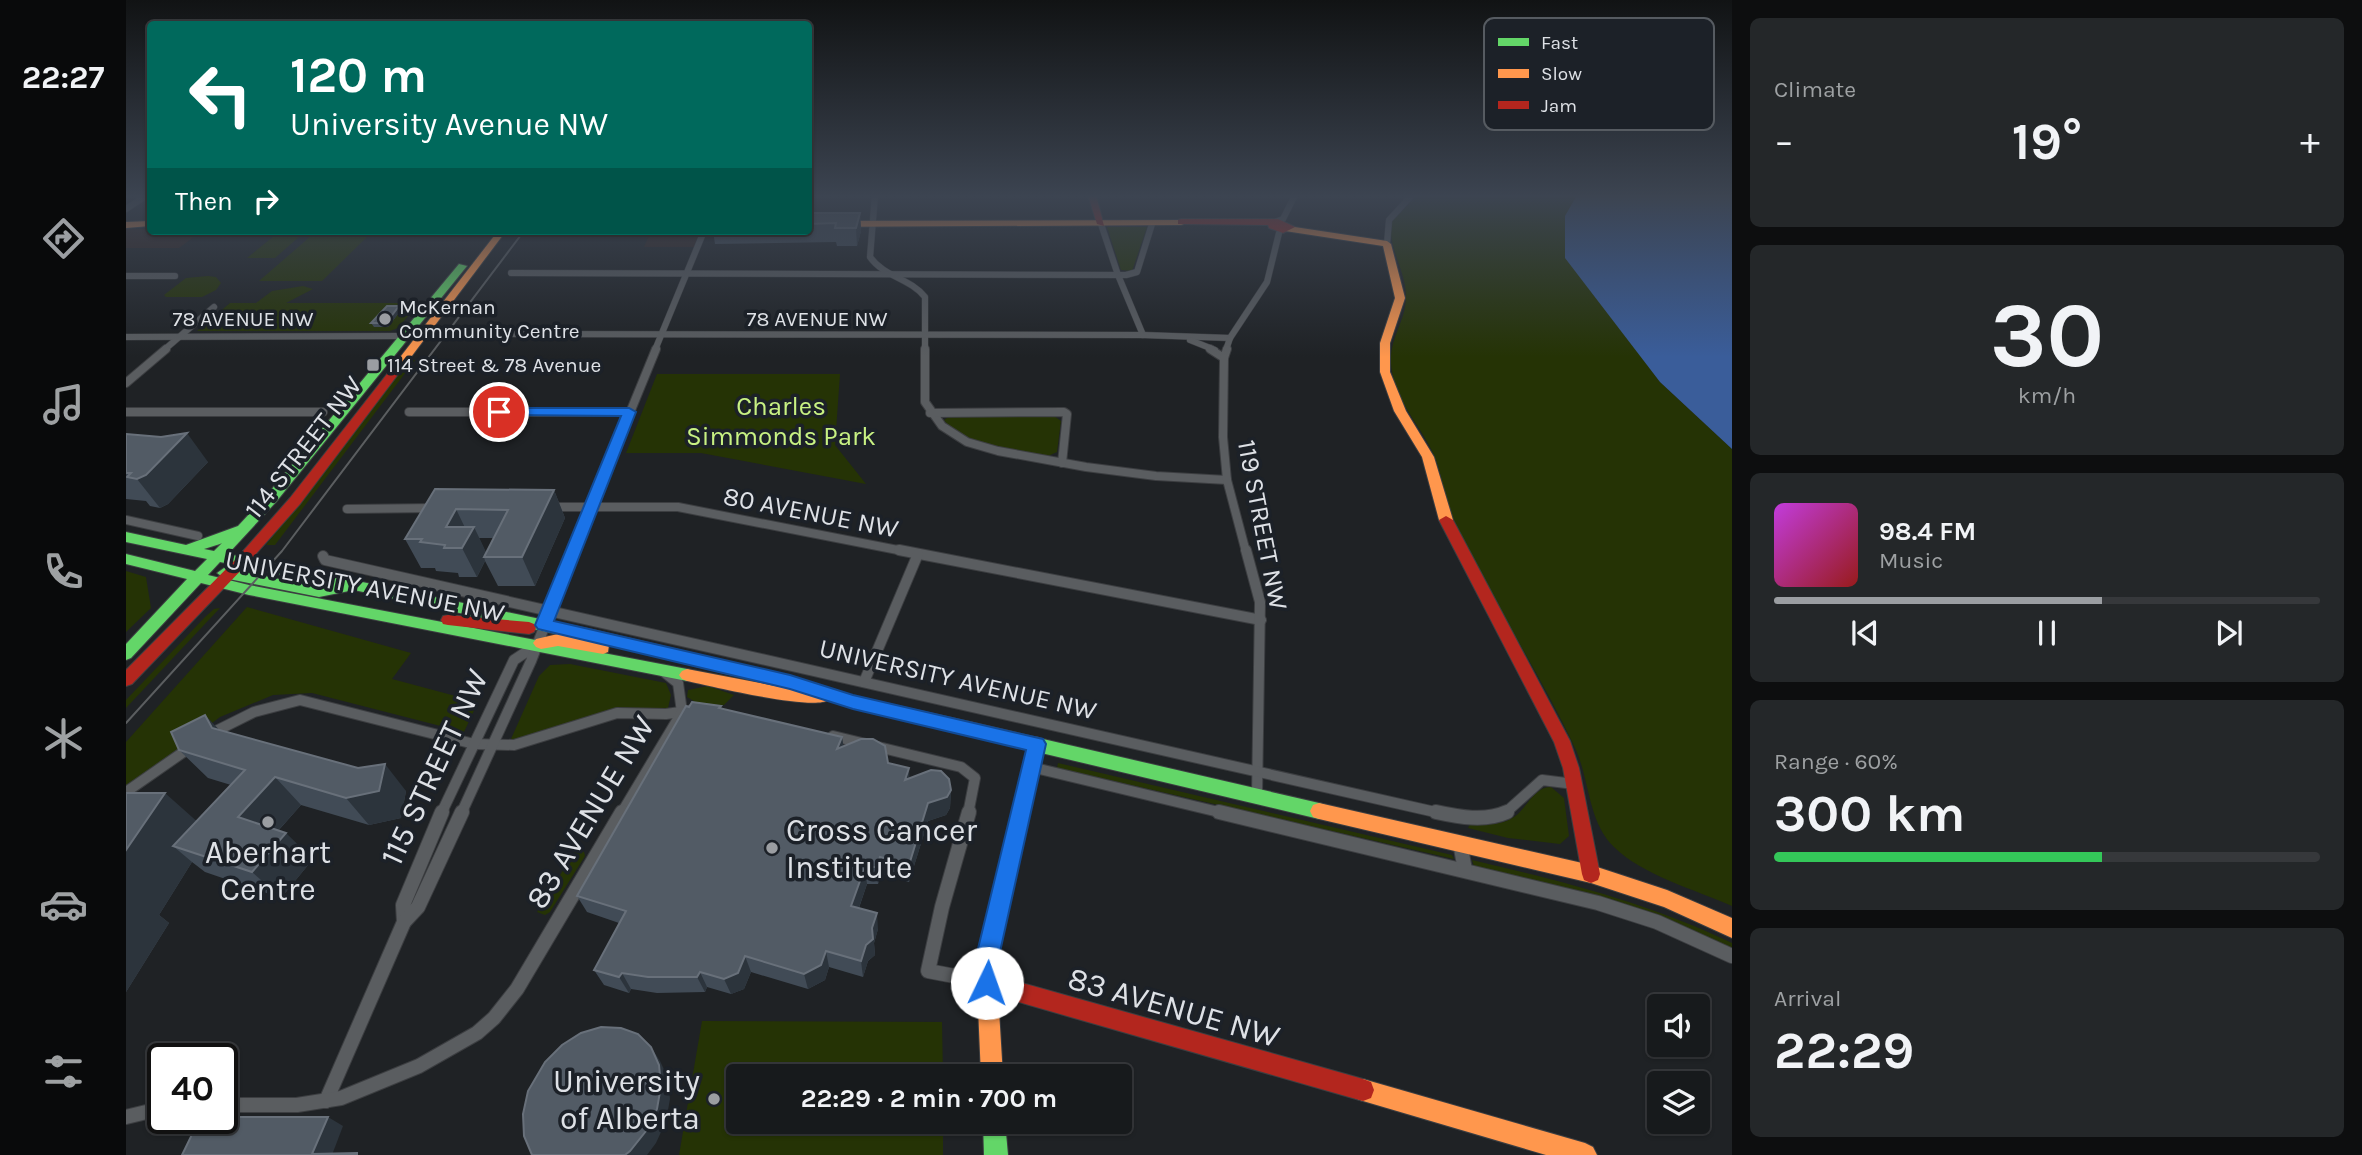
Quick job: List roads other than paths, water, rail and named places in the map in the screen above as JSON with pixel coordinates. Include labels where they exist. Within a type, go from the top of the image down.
[{"type":"main road","name":"114 STREET NW","points":[[126,653],[258,513],[476,249]]},
{"type":"main road","name":"114 STREET NW","points":[[126,680],[242,561],[295,500],[488,249]]},
{"type":"main road","points":[[1388,249],[1400,298],[1385,343],[1386,378],[1400,411],[1428,457],[1449,528],[1562,741],[1574,783],[1591,874]]},
{"type":"main road","points":[[183,550],[227,536],[258,513]]},
{"type":"main road","name":"UNIVERSITY AVENUE NW","points":[[126,537],[355,586],[546,618],[667,653],[790,682],[853,702],[1591,874],[1667,899],[1732,928]]},
{"type":"main road","name":"UNIVERSITY AVENUE NW","points":[[126,559],[199,577],[226,578],[408,621],[535,646],[783,694],[853,702]]},
{"type":"main road","points":[[226,578],[319,592],[355,586]]},
{"type":"main road","points":[[408,621],[436,618],[519,629],[546,618]]},
{"type":"main road","points":[[535,646],[558,640],[629,653],[667,653]]},
{"type":"main road","points":[[991,1064],[986,961],[1036,744]]},
{"type":"main road","name":"83 AVENUE NW","points":[[987,983],[1585,1155]]},
{"type":"main road","points":[[995,1134],[996,1155]]},
{"type":"street","name":"115 STREET NW","points":[[326,1101],[404,922],[418,907],[531,661],[629,412],[697,249]]},
{"type":"street","points":[[870,249],[870,257],[877,267],[912,283],[923,293],[926,300],[924,391],[930,413],[951,433],[979,446],[1062,463],[1142,476],[1227,480]]},
{"type":"street","points":[[1109,249],[1143,335]]},
{"type":"street","points":[[512,273],[1133,275],[1137,272],[1144,249]]},
{"type":"street","name":"119 STREET NW","points":[[1257,797],[1261,620],[1256,584],[1227,480],[1223,437],[1224,358],[1230,338],[1267,282],[1275,249]]},
{"type":"street","points":[[126,276],[175,276]]},
{"type":"street","points":[[126,383],[214,307]]},
{"type":"street","name":"78 AVENUE NW","points":[[470,334],[1143,335],[1230,338]]},
{"type":"street","name":"78 AVENUE NW","points":[[126,337],[402,336]]},
{"type":"street","name":"78 AVENUE NW","points":[[1166,336],[1198,343],[1224,358]]},
{"type":"street","points":[[126,412],[323,412]]},
{"type":"street","points":[[409,412],[629,412]]},
{"type":"street","points":[[930,413],[1064,412],[1067,414],[1062,463]]},
{"type":"street","name":"80 AVENUE NW","points":[[541,507],[678,507],[1261,620]]},
{"type":"street","points":[[347,509],[444,508]]},
{"type":"street","name":"UNIVERSITY AVENUE NW","points":[[126,520],[198,536]]},
{"type":"street","points":[[864,682],[918,554]]},
{"type":"street","name":"UNIVERSITY AVENUE NW","points":[[323,556],[325,560],[546,618],[864,682],[1433,812],[1472,818],[1494,817],[1510,811],[1542,780],[1574,783]]},
{"type":"street","name":"115 STREET NW","points":[[404,922],[403,905],[425,847],[514,660],[535,646]]},
{"type":"street","points":[[126,792],[227,723],[282,702],[300,700],[321,703],[474,744],[514,745],[617,713],[682,712],[678,683],[663,671]]},
{"type":"street","name":"83 AVENUE NW","points":[[238,1104],[326,1101],[362,1092],[449,1050],[498,1015],[520,984],[682,712],[713,710]]},
{"type":"street","name":"83 AVENUE NW","points":[[825,734],[961,767],[975,778],[973,798],[942,907],[928,971],[987,983]]},
{"type":"street","points":[[1031,767],[1598,903],[1657,922],[1732,956]]},
{"type":"street","points":[[1460,843],[1465,870]]},
{"type":"street","points":[[126,1117],[147,1112]]},
{"type":"water","points":[[1565,249],[1732,249],[1732,449],[1660,382],[1565,258]]},
{"type":"tram line","points":[[126,723],[282,551],[510,249]]},
{"type":"place","name":"McKernan Community Centre","points":[[385,319]]},
{"type":"place","name":"114 Street & 78 Avenue","points":[[373,365]]},
{"type":"place","name":"Aberhart Centre","points":[[268,822]]},
{"type":"place","name":"Cross Cancer Institute","points":[[772,848]]},
{"type":"place","name":"University of Alberta","points":[[714,1099]]},
{"type":"park label","name":"Charles Simmonds Park","points":[[781,421]]}]
